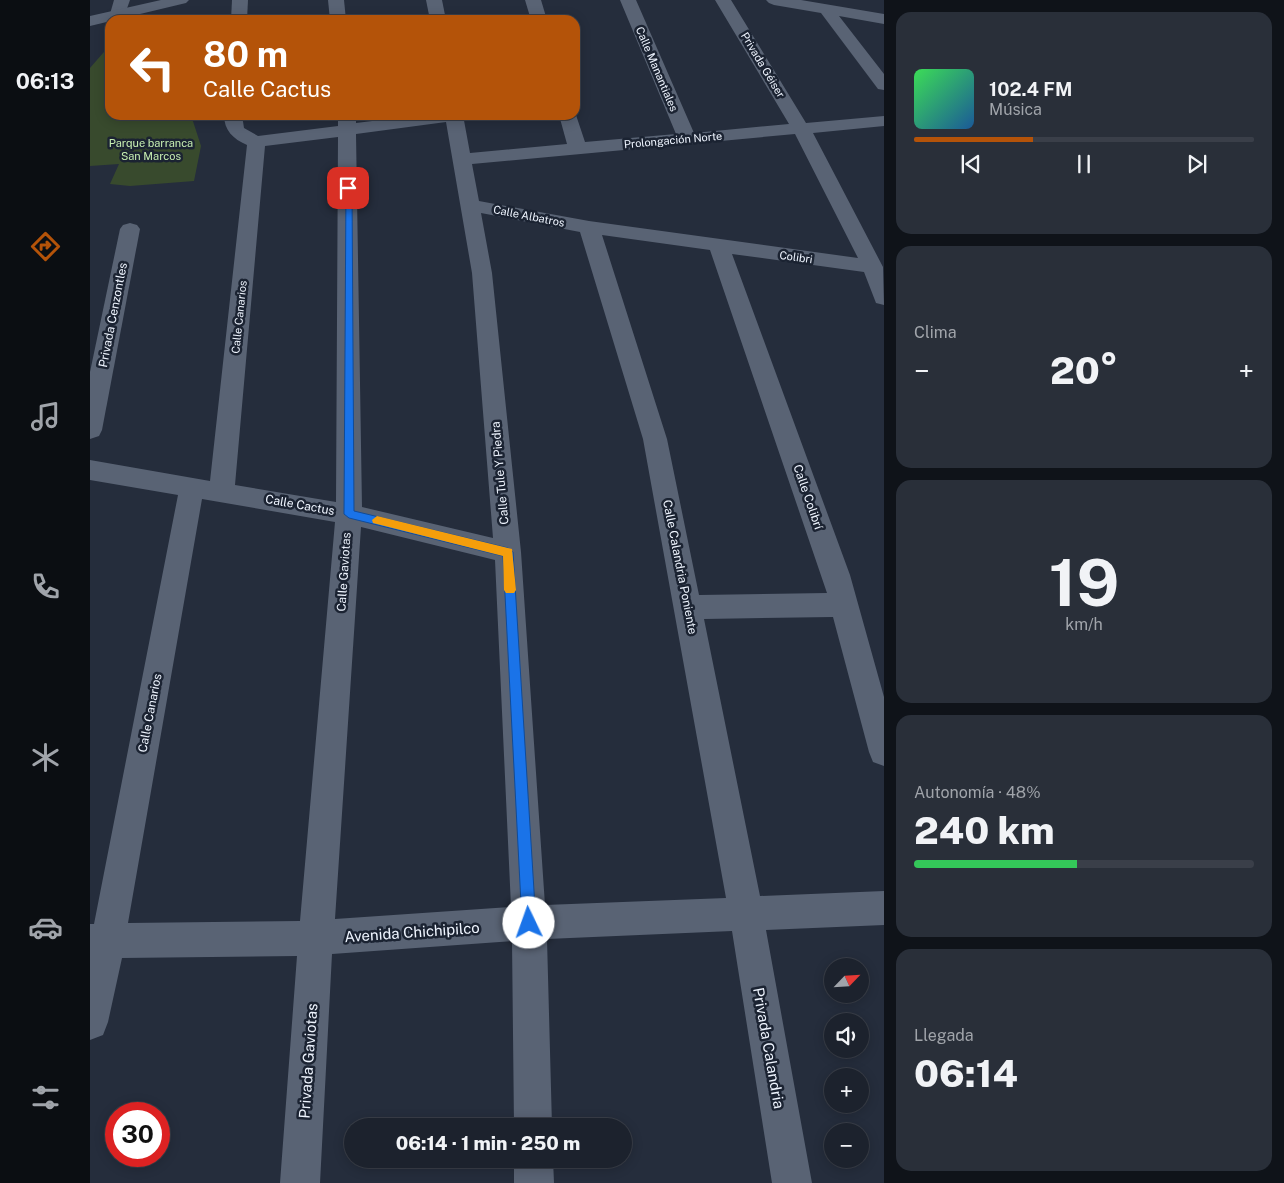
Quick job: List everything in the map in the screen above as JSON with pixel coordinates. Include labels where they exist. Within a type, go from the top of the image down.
[{"type":"street","points":[[90,21],[120,7],[181,0]]},
{"type":"street","points":[[239,15],[240,0]]},
{"type":"street","points":[[336,0],[338,15]]},
{"type":"street","points":[[434,0],[437,15]]},
{"type":"street","points":[[533,0],[538,15]]},
{"type":"street","name":"Calle Manantiales","points":[[628,0],[687,138]]},
{"type":"street","name":"Privada Géiser","points":[[724,0],[802,130],[873,267],[884,298]]},
{"type":"street","points":[[774,0],[826,9],[860,8],[884,19]]},
{"type":"street","points":[[826,9],[884,85]]},
{"type":"street","points":[[234,120],[235,130],[242,137],[256,142],[348,122],[383,120]]},
{"type":"street","name":"Calle Tule Y Piedra","points":[[455,120],[482,273],[508,552],[529,923],[533,1118]]},
{"type":"street","points":[[570,120],[578,148]]},
{"type":"street","name":"Prolongación Norte","points":[[462,159],[687,138],[802,130],[884,121]]},
{"type":"street","name":"Calle Gaviotas","points":[[316,938],[349,514],[348,122]]},
{"type":"street","name":"Calle Canarios","points":[[222,491],[256,142]]},
{"type":"street","name":"Calle Albatros","points":[[470,205],[589,227],[718,246]]},
{"type":"street","name":"Calle Calandria Poniente","points":[[589,227],[655,439],[746,913]]},
{"type":"street","name":"Privada Cenzontles","points":[[90,430],[130,229]]},
{"type":"street","name":"Colibri","points":[[718,246],[873,267]]},
{"type":"street","name":"Calle Colibrí","points":[[718,246],[836,575],[884,752]]},
{"type":"street","name":"Calle Cactus","points":[[90,470],[349,514],[508,552]]},
{"type":"street","name":"Calle Canarios","points":[[90,1022],[99,941],[192,486]]},
{"type":"street","points":[[687,607],[844,605]]},
{"type":"street","name":"Avenida Chichipilco","points":[[99,941],[316,938],[529,923],[884,908]]},
{"type":"street","name":"Privada Calandria","points":[[746,913],[792,1183]]},
{"type":"street","name":"Privada Gaviotas","points":[[300,1183],[316,938]]},
{"type":"street","points":[[534,1168],[534,1183]]},
{"type":"green space","name":"Parque barranca San Marcos","points":[[105,51],[105,120],[193,120],[201,146],[194,181],[130,186],[110,184],[119,164],[90,166],[90,68]]},
{"type":"slow traffic","points":[[377,520],[508,552],[510,590]]},
{"type":"route","points":[[348,188],[349,514],[508,552],[529,923]]}]
